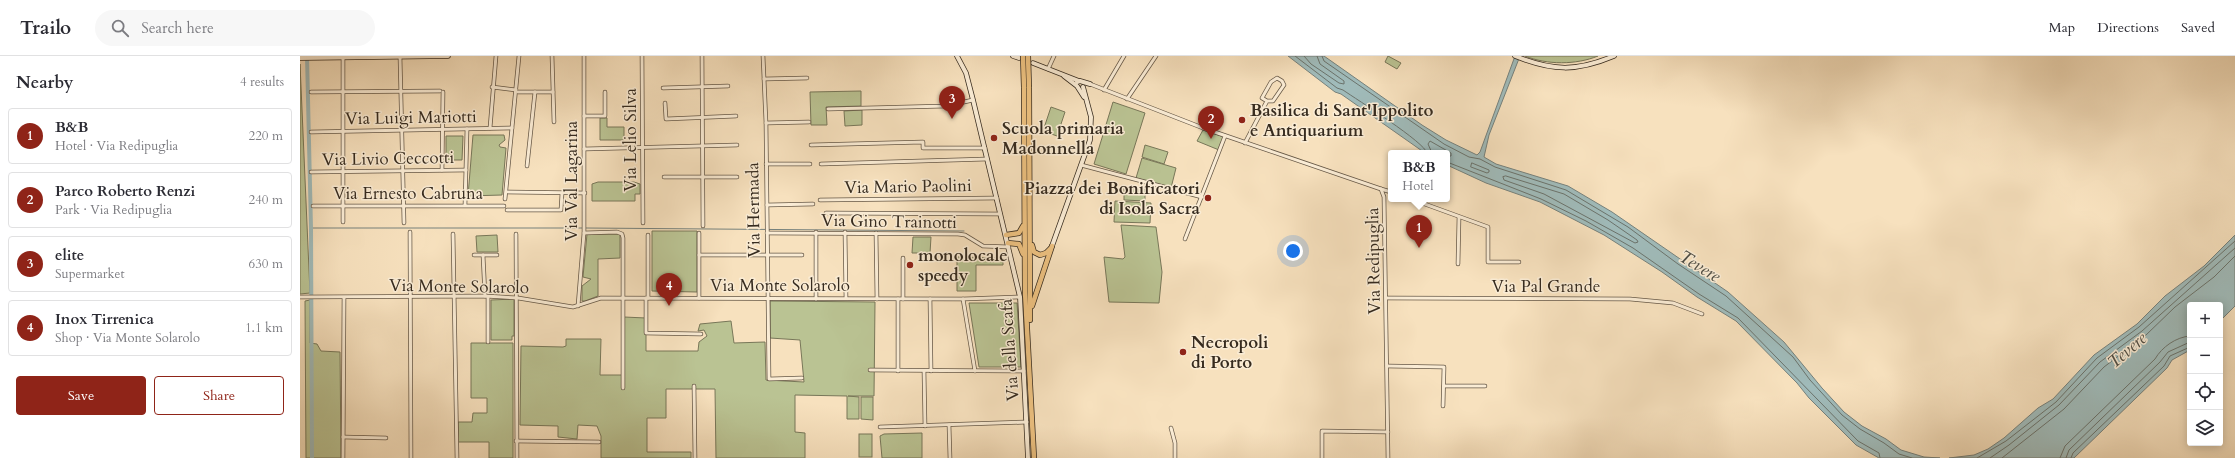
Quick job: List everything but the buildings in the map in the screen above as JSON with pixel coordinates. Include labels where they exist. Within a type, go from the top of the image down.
[{"type":"main road","points":[[1028,56],[1026,87],[1025,264],[1034,458]]},
{"type":"main road","points":[[1021,57],[1026,87],[1030,364]]},
{"type":"main road","points":[[1006,235],[1019,233],[1025,214]]},
{"type":"main road","points":[[1029,234],[1033,250],[1037,254],[1041,255],[1046,253],[1052,246]]},
{"type":"main road","points":[[1008,245],[1019,244],[1022,249],[1025,264]]},
{"type":"main road","points":[[1030,315],[1052,246]]},
{"type":"street","points":[[301,58],[448,56]]},
{"type":"street","points":[[490,128],[492,87],[496,56]]},
{"type":"street","points":[[505,199],[517,91],[519,56]]},
{"type":"street","points":[[552,56],[554,122]]},
{"type":"street","name":"Via Val Lagarina","points":[[578,306],[584,233],[585,192],[584,56]]},
{"type":"street","name":"Via Lelio Silva","points":[[642,56],[643,223]]},
{"type":"street","points":[[702,56],[703,226]]},
{"type":"street","name":"Via Hermada","points":[[763,56],[766,123],[766,232],[769,379],[802,378]]},
{"type":"street","name":"Via della Scafa","points":[[957,56],[966,73],[1020,297],[1028,458]]},
{"type":"street","points":[[1013,56],[1021,57]]},
{"type":"street","points":[[1048,69],[1054,56]]},
{"type":"street","points":[[1104,90],[1124,56]]},
{"type":"street","points":[[1127,99],[1156,56]]},
{"type":"street","points":[[1515,56],[1550,67],[1570,69],[1589,66],[1614,56]]},
{"type":"street","points":[[400,57],[404,223]]},
{"type":"street","points":[[343,58],[343,222]]},
{"type":"street","name":"Via Redipuglia","points":[[1032,63],[1225,136],[1381,189],[1384,197],[1387,298],[1388,458]]},
{"type":"street","points":[[1061,74],[1077,87],[1086,101]]},
{"type":"street","points":[[764,79],[807,78]]},
{"type":"street","points":[[1277,78],[1282,81],[1284,85],[1273,101],[1267,101],[1262,98],[1271,82],[1277,78]]},
{"type":"street","points":[[1077,87],[1081,81]]},
{"type":"street","points":[[1052,246],[1090,140],[1092,125],[1081,81]]},
{"type":"street","points":[[1077,87],[1083,87],[1090,84]]},
{"type":"street","points":[[663,88],[728,86]]},
{"type":"street","points":[[492,87],[517,91],[553,92]]},
{"type":"street","points":[[311,92],[441,91],[442,170]]},
{"type":"street","points":[[527,166],[535,92]]},
{"type":"street","points":[[584,116],[605,116],[605,92]]},
{"type":"street","points":[[828,109],[946,106],[973,100]]},
{"type":"street","points":[[1245,143],[1267,101]]},
{"type":"street","points":[[665,103],[666,118],[736,116]]},
{"type":"street","points":[[766,123],[808,122]]},
{"type":"street","name":"Via Luigi Mariotti","points":[[311,132],[512,128]]},
{"type":"street","points":[[465,205],[468,129]]},
{"type":"street","points":[[1185,239],[1225,136]]},
{"type":"street","points":[[811,145],[923,142],[923,148],[985,148]]},
{"type":"street","points":[[584,149],[643,149],[737,145]]},
{"type":"street","points":[[821,164],[987,159]]},
{"type":"street","points":[[766,164],[810,164]]},
{"type":"street","points":[[1081,165],[1202,197]]},
{"type":"street","name":"Via Livio Ceccotti","points":[[311,172],[466,170]]},
{"type":"street","points":[[664,177],[737,177]]},
{"type":"street","points":[[1381,189],[1388,191]]},
{"type":"street","points":[[508,192],[585,192]]},
{"type":"street","points":[[507,210],[561,210],[562,193]]},
{"type":"street","name":"Via Mario Paolini","points":[[820,200],[997,198]]},
{"type":"street","points":[[1419,202],[1488,227],[1488,262],[1519,262]]},
{"type":"street","points":[[767,205],[813,204]]},
{"type":"street","name":"Via Ernesto Cabruna","points":[[313,206],[504,206]]},
{"type":"street","points":[[826,213],[1000,214]]},
{"type":"street","points":[[1458,264],[1459,216]]},
{"type":"street","points":[[410,232],[411,458]]},
{"type":"street","points":[[584,233],[617,232],[622,234],[623,388]]},
{"type":"street","name":"Via Gino Trainotti","points":[[766,232],[958,234],[965,235],[983,246],[1008,245]]},
{"type":"street","points":[[816,232],[816,299]]},
{"type":"street","points":[[845,232],[846,298]]},
{"type":"street","points":[[698,233],[699,298]]},
{"type":"street","points":[[876,233],[877,299]]},
{"type":"street","points":[[453,234],[457,458]]},
{"type":"street","points":[[516,234],[518,298],[516,458]]},
{"type":"street","points":[[648,235],[646,333],[701,334]]},
{"type":"street","points":[[474,255],[497,255]]},
{"type":"street","points":[[483,255],[488,342]]},
{"type":"street","points":[[699,255],[802,255]]},
{"type":"street","points":[[903,258],[903,299]]},
{"type":"street","name":"Via Monte Solarolo","points":[[300,297],[344,298],[486,296],[518,298],[573,307],[601,298],[963,299],[1020,297]]},
{"type":"street","points":[[343,458],[344,298]]},
{"type":"street","name":"Via Pal Grande","points":[[1387,298],[1630,299],[1673,303],[1702,314]]},
{"type":"street","points":[[898,299],[898,371]]},
{"type":"street","points":[[930,299],[931,371]]},
{"type":"street","points":[[963,299],[975,371]]},
{"type":"street","points":[[1387,366],[1444,367],[1443,406]]},
{"type":"street","points":[[870,370],[1024,370]]},
{"type":"street","points":[[924,371],[925,426]]},
{"type":"street","points":[[694,386],[695,458]]},
{"type":"street","points":[[1444,386],[1485,386]]},
{"type":"street","points":[[880,427],[1026,422]]},
{"type":"street","points":[[949,425],[950,458]]},
{"type":"street","points":[[1171,428],[1175,443],[1174,458]]},
{"type":"street","points":[[1322,458],[1322,431],[1388,432]]},
{"type":"street","points":[[343,437],[386,438]]},
{"type":"street","points":[[516,442],[600,442]]},
{"type":"green space","points":[[1388,56],[1401,63],[1397,69],[1385,62]]},
{"type":"green space","points":[[1525,56],[1598,56],[1580,61],[1562,63],[1543,61]]},
{"type":"green space","points":[[300,64],[310,293],[300,294]]},
{"type":"green space","points":[[861,91],[861,106],[826,107],[827,125],[811,125],[810,92]]},
{"type":"green space","points":[[1113,102],[1145,113],[1126,174],[1094,164]]},
{"type":"green space","points":[[1051,107],[1065,112],[1057,136],[1043,131]]},
{"type":"green space","points":[[862,110],[862,125],[845,126],[844,111]]},
{"type":"green space","points":[[600,118],[607,118],[607,127],[624,127],[624,140],[600,140]]},
{"type":"green space","points":[[1203,130],[1224,137],[1219,150],[1197,141]]},
{"type":"green space","points":[[473,135],[504,135],[505,140],[499,145],[500,147],[506,148],[502,195],[468,196]]},
{"type":"green space","points":[[446,136],[463,136],[462,160],[446,160]]},
{"type":"green space","points":[[1145,145],[1168,152],[1164,164],[1142,157]]},
{"type":"green space","points":[[1142,158],[1176,168],[1171,188],[1136,178]]},
{"type":"green space","points":[[598,182],[634,182],[640,184],[640,194],[635,194],[635,201],[592,201],[592,184]]},
{"type":"green space","points":[[1124,188],[1145,189],[1145,201],[1124,200]]},
{"type":"green space","points":[[1115,201],[1151,203],[1150,223],[1114,222]]},
{"type":"green space","points":[[1121,225],[1156,227],[1162,272],[1159,303],[1109,302],[1104,257],[1123,259],[1125,257]]},
{"type":"green space","points":[[652,231],[697,231],[697,292],[652,291]]},
{"type":"green space","points":[[587,234],[620,234],[620,258],[598,259],[598,296],[582,301],[582,286],[591,279],[583,277]]},
{"type":"green space","points":[[497,235],[498,252],[477,252],[476,236]]},
{"type":"green space","points":[[913,237],[931,237],[930,253],[912,253]]},
{"type":"green space","points":[[957,257],[1003,258],[1003,265],[976,265],[976,291],[957,291]]},
{"type":"green space","points":[[514,299],[514,336],[512,336],[512,340],[491,340],[491,300]]},
{"type":"green space","points":[[310,300],[310,343],[317,344],[321,351],[340,352],[341,458],[306,458],[305,301]]},
{"type":"green space","points":[[770,301],[875,302],[874,396],[848,396],[859,397],[859,419],[847,419],[847,396],[795,395],[795,432],[805,433],[805,458],[716,458],[715,389],[666,389],[666,418],[647,418],[647,452],[691,452],[691,458],[601,458],[601,436],[597,426],[578,425],[577,439],[558,437],[558,426],[520,425],[521,346],[563,347],[566,346],[566,339],[601,339],[600,375],[623,375],[624,317],[646,318],[646,351],[698,351],[699,342],[707,336],[704,330],[698,331],[700,324],[731,321],[734,343],[765,342],[766,380],[804,382],[800,340],[770,338]]},
{"type":"green space","points":[[969,303],[1017,303],[1021,367],[979,367]]},
{"type":"green space","points":[[471,343],[513,343],[513,458],[489,458],[489,442],[458,442],[458,422],[472,422],[473,413],[487,413],[487,398],[471,398]]},
{"type":"green space","points":[[861,397],[873,397],[873,420],[861,419]]},
{"type":"green space","points":[[922,433],[922,458],[882,458],[880,436],[884,434]]},
{"type":"green space","points":[[859,434],[872,434],[872,457],[859,457]]},
{"type":"water","points":[[1288,56],[1324,56],[1422,125],[1446,140],[1477,155],[1480,152],[1515,56],[1520,56],[1489,135],[1484,157],[1496,164],[1568,186],[1612,212],[1728,292],[1784,342],[1844,412],[1862,426],[1886,439],[1901,450],[1924,457],[1940,458],[1879,458],[1856,445],[1736,321],[1604,235],[1540,202],[1486,183],[1450,166],[1450,150],[1421,150],[1341,94],[1335,92]]},
{"type":"water","name":"Tevere","points":[[2235,235],[2235,306],[2223,318],[2223,302],[2187,302],[2187,352],[2172,360],[2167,368],[2074,458],[1949,458],[1974,455],[1988,449],[2004,438],[2038,408],[2053,399],[2094,355],[2137,324],[2165,296],[2204,266]]},
{"type":"waterway","points":[[307,56],[311,228],[312,458]]},
{"type":"waterway","points":[[311,228],[582,228]]},
{"type":"waterway","points":[[585,228],[964,231]]},
{"type":"place","name":"elite","points":[[952,119]]},
{"type":"place","name":"Basilica di Sant'Ippolito e Antiquarium","points":[[1242,120]]},
{"type":"place","name":"Scuola primaria Madonnella","points":[[994,138]]},
{"type":"place","name":"Parco Roberto Renzi","points":[[1211,139]]},
{"type":"place","name":"Piazza dei Bonificatori di Isola Sacra","points":[[1208,198]]},
{"type":"place","name":"B&B","points":[[1419,248]]},
{"type":"place","name":"monolocale speedy","points":[[910,265]]},
{"type":"place","name":"Inox Tirrenica","points":[[669,306]]},
{"type":"place","name":"Necropoli di Porto","points":[[1183,352]]}]
